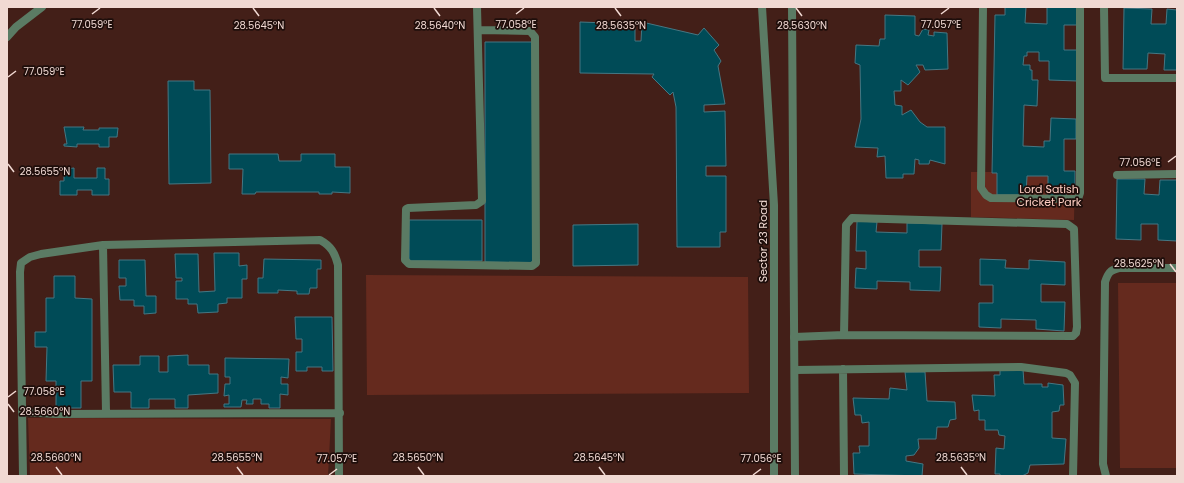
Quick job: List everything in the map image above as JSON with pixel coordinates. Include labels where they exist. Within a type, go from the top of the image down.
[{"type":"street","points":[[7,37],[16,27],[42,7]]},
{"type":"street","points":[[477,7],[482,201],[476,205],[406,209],[405,260],[409,264],[532,266],[536,263],[535,37],[530,31],[478,30]]},
{"type":"street","name":"Sector 23 Road","points":[[762,7],[774,205],[774,476]]},
{"type":"street","points":[[792,7],[795,476]]},
{"type":"street","points":[[983,7],[981,188],[986,196],[991,198],[1078,199],[1080,193],[1080,7]]},
{"type":"street","points":[[1104,7],[1105,78],[1177,78]]},
{"type":"street","points":[[1117,176],[1177,174]]},
{"type":"street","points":[[794,337],[844,335],[1073,336],[1076,333],[1077,327],[1074,229],[1071,225],[1066,224],[852,218],[846,225],[844,335]]},
{"type":"street","points":[[23,476],[21,263],[30,257],[42,254],[103,245],[320,240],[328,245],[336,255],[338,265],[340,413],[339,476]]},
{"type":"street","points":[[103,245],[106,412]]},
{"type":"street","points":[[1106,476],[1103,464],[1105,282],[1107,274],[1112,270],[1119,268],[1177,268]]},
{"type":"street","points":[[795,370],[1028,367],[1070,375],[1075,383],[1073,476]]},
{"type":"street","points":[[843,369],[844,476]]},
{"type":"street","points":[[23,412],[56,414],[106,412],[340,413]]},
{"type":"green space","name":"Lord Satish Cricket Park","points":[[971,172],[1075,172],[1074,220],[971,217]]},
{"type":"green space","points":[[366,275],[748,277],[749,393],[367,395]]},
{"type":"green space","points":[[1118,283],[1177,283],[1177,468],[1120,468]]},
{"type":"green space","points":[[28,418],[331,419],[328,476],[30,476]]},
{"type":"building","points":[[1005,7],[1026,7],[1025,23],[1047,24],[1047,7],[1078,7],[1078,25],[1064,25],[1064,50],[1078,50],[1077,81],[1049,80],[1049,61],[1039,61],[1039,52],[1027,52],[1027,56],[1024,56],[1023,65],[1030,65],[1030,70],[1032,70],[1032,80],[1038,80],[1037,106],[1024,105],[1023,146],[1044,147],[1044,141],[1050,141],[1051,118],[1076,119],[1076,139],[1064,139],[1064,171],[1075,171],[1075,190],[1066,190],[1066,197],[1048,196],[1048,176],[1027,176],[1026,195],[997,195],[997,173],[992,173],[995,15],[1005,15]]},
{"type":"building","points":[[1124,8],[1152,9],[1151,24],[1166,24],[1167,9],[1177,10],[1177,70],[1164,70],[1165,54],[1148,53],[1147,69],[1123,69]]},
{"type":"building","points":[[885,15],[915,16],[915,35],[919,36],[923,29],[929,30],[928,35],[934,36],[934,32],[947,33],[948,69],[925,70],[923,65],[916,65],[920,72],[908,85],[901,80],[901,91],[894,91],[895,105],[902,106],[902,115],[911,110],[920,122],[927,127],[945,127],[945,164],[930,160],[929,164],[919,164],[919,160],[915,159],[914,174],[903,174],[903,178],[886,178],[885,156],[877,157],[878,148],[855,147],[861,119],[860,65],[855,63],[856,45],[879,46],[880,39],[885,39]]},
{"type":"building","points":[[580,22],[635,24],[635,41],[641,41],[642,22],[698,35],[704,28],[719,45],[714,50],[721,61],[718,66],[725,104],[704,105],[704,112],[725,111],[726,166],[706,166],[706,176],[726,176],[726,232],[720,232],[720,247],[677,247],[676,107],[673,92],[670,95],[652,77],[654,74],[580,73]]},
{"type":"building","points":[[485,42],[532,42],[533,263],[485,262]]},
{"type":"building","points":[[168,81],[194,81],[194,90],[210,90],[211,183],[169,184]]},
{"type":"building","points":[[64,127],[84,127],[83,130],[118,128],[117,137],[109,137],[109,147],[99,147],[99,144],[77,144],[77,147],[64,146],[64,144],[67,144]]},
{"type":"building","points":[[229,154],[278,154],[279,161],[301,161],[301,154],[335,154],[335,167],[350,167],[350,193],[332,192],[332,194],[319,194],[319,192],[256,192],[255,194],[242,194],[243,169],[229,169]]},
{"type":"building","points":[[74,168],[74,178],[97,178],[97,168],[105,168],[105,179],[109,179],[109,195],[92,195],[92,190],[77,190],[77,195],[60,195],[60,181],[64,181],[64,169]]},
{"type":"building","points":[[1117,179],[1145,179],[1144,194],[1159,195],[1160,180],[1177,180],[1177,241],[1158,240],[1158,224],[1141,224],[1141,240],[1116,239]]},
{"type":"building","points":[[409,220],[482,220],[482,261],[409,261]]},
{"type":"building","points":[[857,221],[877,222],[876,232],[907,233],[907,223],[942,224],[941,250],[919,250],[919,267],[941,267],[940,291],[910,290],[910,282],[877,281],[877,289],[855,288],[856,268],[866,269],[866,251],[856,251]]},
{"type":"building","points":[[638,224],[638,265],[573,266],[573,225]]},
{"type":"building","points":[[214,253],[239,253],[239,266],[247,265],[247,279],[242,279],[242,298],[227,298],[227,303],[218,304],[218,312],[198,313],[197,304],[188,304],[188,299],[176,299],[176,281],[182,281],[182,278],[176,278],[175,254],[198,254],[199,292],[215,291]]},
{"type":"building","points":[[264,259],[321,260],[321,269],[317,269],[317,288],[310,288],[309,294],[297,294],[297,291],[278,290],[278,293],[258,293],[258,278],[263,278]]},
{"type":"building","points":[[980,259],[1006,260],[1005,268],[1029,269],[1029,260],[1065,262],[1065,285],[1041,284],[1041,302],[1065,302],[1064,331],[1036,329],[1036,320],[1001,319],[1001,328],[979,327],[979,303],[993,303],[993,285],[980,285]]},
{"type":"building","points":[[119,260],[145,260],[146,296],[156,296],[156,313],[144,314],[144,306],[134,306],[134,300],[120,300],[119,286],[126,286],[126,278],[119,278]]},
{"type":"building","points":[[54,276],[75,276],[75,298],[92,299],[92,381],[81,381],[81,408],[56,408],[56,381],[46,381],[47,347],[35,347],[35,332],[46,332],[46,298],[54,298]]},
{"type":"building","points":[[295,317],[332,317],[333,371],[322,371],[322,367],[307,367],[307,371],[296,371],[296,352],[302,352],[302,339],[296,339]]},
{"type":"building","points":[[188,355],[188,365],[209,365],[209,374],[218,374],[218,393],[188,395],[188,408],[175,408],[175,399],[149,399],[149,408],[131,408],[131,392],[114,392],[113,365],[140,365],[140,356],[159,356],[159,372],[168,372],[168,356]]},
{"type":"building","points":[[225,358],[289,359],[288,378],[281,377],[281,384],[288,384],[288,395],[280,394],[280,408],[269,408],[269,404],[261,404],[261,399],[253,399],[253,404],[246,404],[247,400],[242,400],[241,407],[224,407],[224,404],[229,404],[229,395],[224,396],[225,384],[230,384],[230,377],[225,377]]},
{"type":"building","points":[[1000,369],[1023,369],[1024,384],[1042,384],[1042,387],[1048,387],[1048,383],[1063,385],[1064,405],[1060,405],[1059,411],[1052,412],[1052,438],[1066,439],[1064,464],[1030,465],[1028,473],[1022,476],[1000,476],[1000,474],[995,474],[996,448],[1004,449],[1005,436],[999,435],[998,430],[985,430],[985,420],[979,420],[979,410],[974,411],[972,395],[995,396],[994,375],[1000,375]]},
{"type":"building","points":[[905,372],[925,372],[927,401],[955,402],[956,419],[950,420],[948,427],[937,427],[936,439],[918,439],[919,448],[914,455],[906,456],[906,461],[923,464],[922,476],[854,474],[853,453],[860,453],[859,446],[869,446],[869,422],[862,423],[861,415],[855,415],[853,398],[889,399],[890,388],[907,390]]}]
